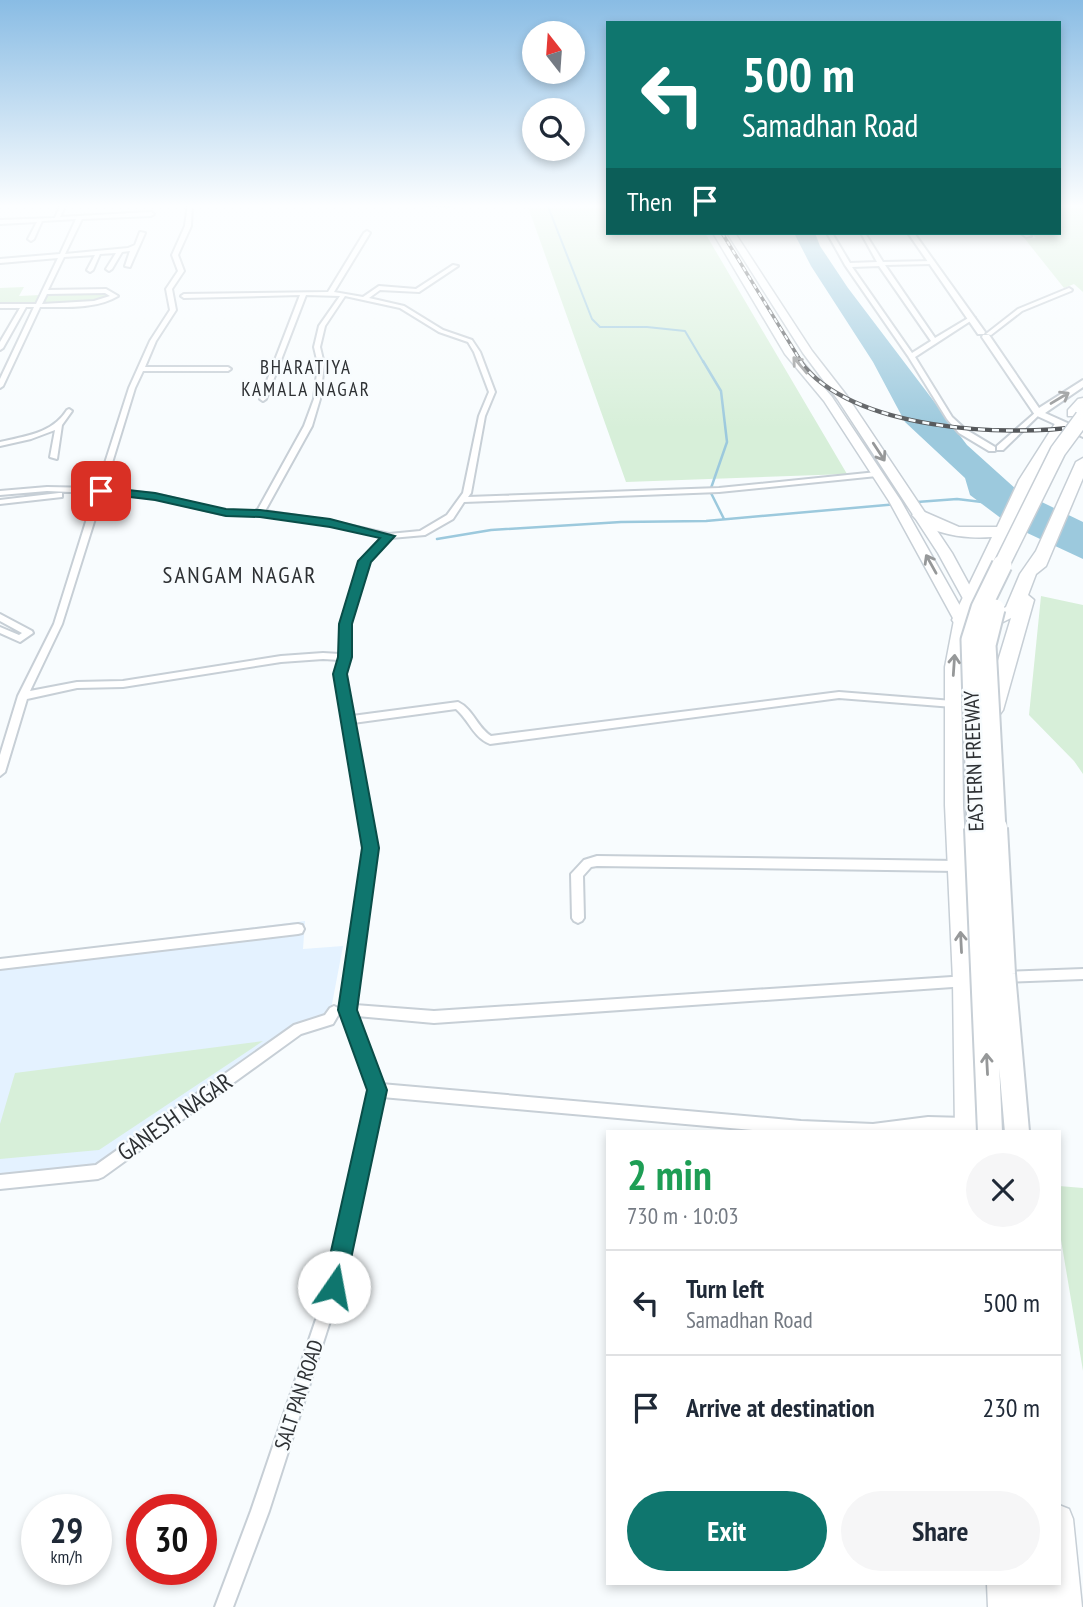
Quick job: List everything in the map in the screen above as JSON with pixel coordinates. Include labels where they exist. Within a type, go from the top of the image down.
[{"type":"highway","points":[[1045,547],[1028,575],[1013,610],[983,626],[961,620],[1024,486],[1061,425],[1080,410]]},
{"type":"highway","name":"EASTERN FREEWAY","points":[[990,1130],[970,685],[971,640],[981,608],[1080,410]]},
{"type":"highway","name":"EASTERN FREEWAY","points":[[1017,1130],[1003,974],[986,645],[994,612],[1068,455],[1083,433]]},
{"type":"highway","points":[[981,724],[993,710],[1021,611],[1062,506],[1083,462]]},
{"type":"highway","points":[[908,507],[936,525],[959,532],[980,534],[1003,529]]},
{"type":"highway","points":[[1006,1607],[1008,1585]]},
{"type":"highway","points":[[1041,1585],[1041,1607]]},
{"type":"main road","points":[[745,279],[790,354],[828,399],[877,474],[945,553],[983,626],[981,724],[984,811],[1010,977],[1024,1130]]},
{"type":"main road","points":[[761,279],[808,353],[864,430],[908,507],[961,620],[953,667],[953,704],[966,1129]]},
{"type":"main road","points":[[828,399],[843,398]]},
{"type":"main road","points":[[849,431],[864,430]]},
{"type":"main road","points":[[1061,1541],[1067,1607]]},
{"type":"main road","points":[[1008,1585],[1013,1607]]},
{"type":"street","points":[[0,386],[51,279]]},
{"type":"street","points":[[0,772],[23,696],[58,624],[132,388],[153,341],[173,310],[169,289],[176,279]]},
{"type":"street","points":[[330,293],[339,279]]},
{"type":"street","points":[[364,299],[379,288],[417,290],[434,279]]},
{"type":"street","points":[[858,279],[911,356],[949,418],[962,431],[996,449],[1038,412],[1083,383]]},
{"type":"street","points":[[891,279],[934,341]]},
{"type":"street","points":[[944,279],[1038,412],[1083,433]]},
{"type":"street","points":[[0,306],[90,303],[115,296],[106,290],[45,292]]},
{"type":"street","points":[[985,334],[1020,310],[1069,290]]},
{"type":"street","points":[[0,493],[78,490],[155,496],[226,513],[260,513],[330,523],[389,536],[422,533],[450,517],[467,493],[482,415],[492,392],[470,341],[442,331],[402,307],[344,294],[223,293],[184,296]]},
{"type":"street","points":[[263,399],[304,293]]},
{"type":"street","points":[[260,513],[308,426],[317,399],[321,364],[317,347],[323,326],[344,294]]},
{"type":"street","points":[[0,348],[24,305]]},
{"type":"street","points":[[911,356],[972,318]]},
{"type":"street","points":[[0,364],[11,363]]},
{"type":"street","points":[[141,369],[229,369]]},
{"type":"street","points":[[54,457],[59,425],[69,411]]},
{"type":"street","points":[[0,455],[2,444],[59,425]]},
{"type":"street","points":[[463,500],[698,488],[719,490],[877,474]]},
{"type":"street","points":[[0,502],[78,490]]},
{"type":"street","points":[[389,536],[365,561],[345,624],[345,657],[340,674],[370,848],[341,1011],[377,1090],[849,1130]]},
{"type":"street","points":[[0,617],[29,633],[20,639],[0,630]]},
{"type":"street","points":[[23,696],[77,685],[123,684],[281,659],[345,657]]},
{"type":"street","points":[[348,720],[458,705],[464,709],[482,737],[490,740],[839,695],[953,704]]},
{"type":"street","points":[[578,918],[577,874],[588,863],[597,861],[957,866]]},
{"type":"street","points":[[0,964],[298,929]]},
{"type":"street","points":[[341,1011],[434,1017],[1083,974]]},
{"type":"street","name":"GANESH NAGAR","points":[[0,1182],[98,1172],[298,1029],[330,1020],[341,1011]]},
{"type":"street","name":"SALT PAN ROAD","points":[[224,1607],[260,1511],[334,1287],[377,1090]]},
{"type":"street","points":[[881,1130],[928,1124],[966,1129]]},
{"type":"shaded area","points":[[305,921],[303,949],[343,946],[329,1020],[298,1029],[98,1172],[0,1182],[0,958]]},
{"type":"green space","points":[[554,279],[732,279],[847,474],[626,482]]},
{"type":"green space","points":[[1057,279],[1083,279],[1083,292],[1074,284],[1064,288]]},
{"type":"green space","points":[[24,287],[19,296],[108,292],[105,303],[0,308],[0,288]]},
{"type":"green space","points":[[1041,596],[1083,605],[1083,774],[1074,761],[1029,715]]},
{"type":"green space","points":[[263,1041],[99,1150],[0,1159],[0,1124],[15,1073]]},
{"type":"green space","points":[[1061,1186],[1083,1188],[1083,1371],[1061,1240]]},
{"type":"water","points":[[819,279],[842,279],[967,445],[1017,490],[1083,522],[1083,559],[1010,525],[970,495],[965,478],[905,422],[873,362]]},
{"type":"waterway","points":[[576,279],[592,319],[600,327],[647,327],[685,331],[704,363]]},
{"type":"waterway","points":[[703,361],[721,391],[727,442],[710,491],[724,519]]},
{"type":"waterway","points":[[917,502],[957,499],[982,502]]},
{"type":"waterway","points":[[437,539],[491,530],[621,522],[706,521],[909,503]]},
{"type":"railway","points":[[750,279],[802,363]]},
{"type":"railway","points":[[802,363],[823,384],[854,402],[891,415],[931,424],[1014,431],[1083,426]]},
{"type":"district","name":"BHARATIYA KAMALA NAGAR","points":[[306,378]]},
{"type":"district","name":"SANGAM NAGAR","points":[[240,575]]},
{"type":"route","points":[[101,491],[155,496],[226,513],[260,513],[330,523],[389,536],[365,561],[345,624],[345,657],[340,674],[370,848],[348,1010],[377,1090],[334,1287]]}]
